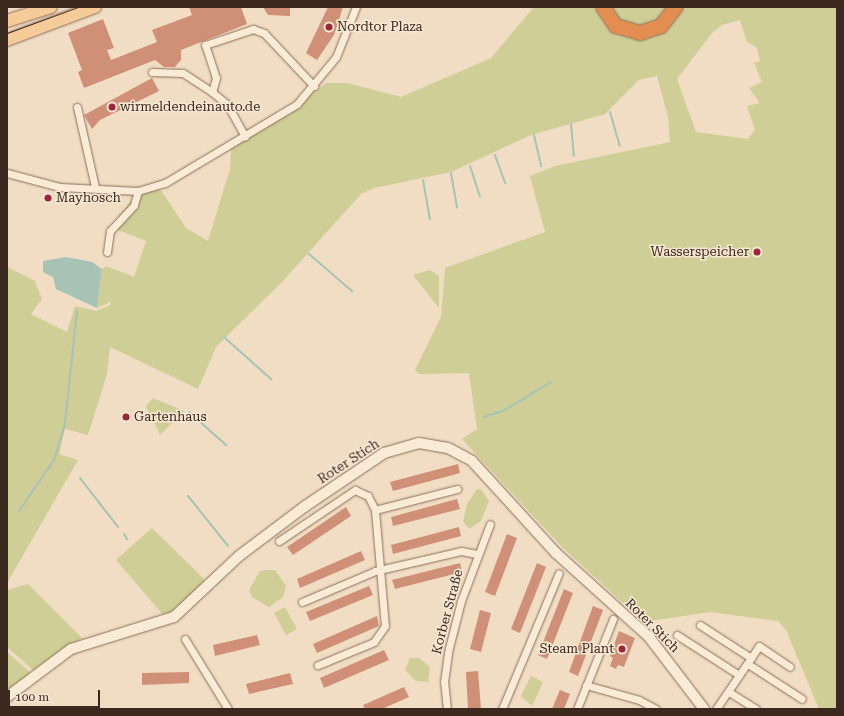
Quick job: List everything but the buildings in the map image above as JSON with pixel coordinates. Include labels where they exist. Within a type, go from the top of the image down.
[{"type":"highway","points":[[603,7],[616,26],[640,33],[661,26],[676,7]]},
{"type":"main road","points":[[7,22],[52,7]]},
{"type":"main road","points":[[7,40],[95,7]]},
{"type":"street","points":[[7,173],[50,186],[95,187],[138,191],[165,183],[297,104],[314,86],[342,47],[356,7]]},
{"type":"street","points":[[212,92],[216,78],[205,45],[253,28],[264,33],[314,86]]},
{"type":"street","points":[[152,72],[170,70],[194,80],[212,92],[227,104],[245,136]]},
{"type":"street","points":[[77,107],[95,187]]},
{"type":"street","points":[[107,252],[110,231],[134,205],[138,191]]},
{"type":"street","name":"Roter Stich","points":[[7,697],[71,649],[174,617],[239,556],[304,507],[384,453],[419,443],[448,448],[472,461],[556,554],[649,637],[704,709]]},
{"type":"street","points":[[375,510],[457,489]]},
{"type":"street","points":[[278,541],[355,490],[368,496],[375,510],[385,612],[381,635],[374,642],[318,665]]},
{"type":"street","name":"Korber Straße","points":[[447,709],[445,666],[477,554],[490,524]]},
{"type":"street","points":[[302,602],[381,570],[461,551],[477,554]]},
{"type":"street","points":[[502,709],[559,573]]},
{"type":"street","points":[[577,709],[613,619]]},
{"type":"street","points":[[700,625],[802,699]]},
{"type":"street","points":[[677,635],[739,675]]},
{"type":"street","points":[[185,639],[228,709]]},
{"type":"street","points":[[716,709],[759,646],[790,667]]},
{"type":"street","points":[[586,685],[639,700],[656,709]]},
{"type":"street","points":[[729,692],[756,709]]},
{"type":"shaded area","points":[[534,7],[837,7],[837,709],[819,709],[786,630],[778,621],[710,612],[644,622],[563,548],[462,439],[477,429],[469,373],[419,374],[415,370],[441,317],[445,268],[545,232],[530,176],[555,166],[670,142],[668,117],[657,76],[639,80],[605,114],[531,135],[451,172],[374,188],[361,194],[283,281],[216,347],[198,389],[110,347],[107,374],[88,435],[65,429],[59,454],[78,460],[7,583],[7,267],[35,281],[42,299],[31,314],[67,332],[75,306],[96,311],[111,305],[110,302],[97,308],[102,269],[106,266],[134,277],[146,241],[110,227],[135,196],[160,189],[186,228],[208,241],[230,169],[231,148],[276,121],[326,83],[347,83],[401,97],[491,58]],"holes":[[[740,20],[747,42],[757,48],[760,61],[754,63],[762,82],[749,88],[760,103],[747,106],[755,130],[748,139],[696,132],[677,79],[712,33],[722,25]]]},
{"type":"shaded area","points":[[66,257],[92,262],[102,269],[97,308],[56,289],[53,277],[43,272],[43,261]]},
{"type":"shaded area","points":[[430,270],[439,276],[439,308],[413,275]]},
{"type":"shaded area","points":[[153,398],[184,411],[160,435],[146,406]]},
{"type":"shaded area","points":[[477,489],[481,489],[489,501],[481,521],[469,529],[463,521],[467,504]]},
{"type":"shaded area","points":[[152,528],[205,580],[174,612],[165,617],[116,560]]},
{"type":"shaded area","points":[[275,570],[286,586],[283,597],[269,607],[252,597],[249,590],[260,571]]},
{"type":"shaded area","points":[[28,584],[82,638],[33,670],[7,647],[7,590]]},
{"type":"shaded area","points":[[285,607],[297,629],[286,635],[274,613]]},
{"type":"shaded area","points":[[7,652],[31,673],[7,692]]},
{"type":"shaded area","points":[[410,658],[419,658],[430,667],[428,682],[416,681],[405,670]]},
{"type":"shaded area","points":[[531,676],[543,682],[532,706],[521,696]]},
{"type":"waterway","points":[[610,112],[620,146]]},
{"type":"waterway","points":[[571,124],[574,156]]},
{"type":"waterway","points":[[534,135],[541,166]]},
{"type":"waterway","points":[[495,155],[505,183]]},
{"type":"waterway","points":[[470,166],[480,196]]},
{"type":"waterway","points":[[451,173],[457,207]]},
{"type":"waterway","points":[[423,180],[430,219]]},
{"type":"waterway","points":[[309,254],[352,291]]},
{"type":"waterway","points":[[19,511],[54,460],[65,423],[77,311]]},
{"type":"waterway","points":[[225,338],[271,379]]},
{"type":"waterway","points":[[484,417],[503,411],[551,382]]},
{"type":"waterway","points":[[189,412],[226,445]]},
{"type":"waterway","points":[[80,478],[118,527]]},
{"type":"waterway","points":[[188,496],[228,546]]},
{"type":"waterway","points":[[124,534],[127,539]]},
{"type":"tram line","points":[[7,33],[78,7]]},
{"type":"place","name":"Nordtor Plaza","points":[[329,27]]},
{"type":"place","name":"wirmeldendeinauto.de","points":[[112,107]]},
{"type":"place","name":"Mayhosch","points":[[48,198]]},
{"type":"place","name":"Wasserspeicher","points":[[757,252]]},
{"type":"place","name":"Gartenhaus","points":[[126,417]]},
{"type":"place","name":"Steam Plant","points":[[622,649]]}]
